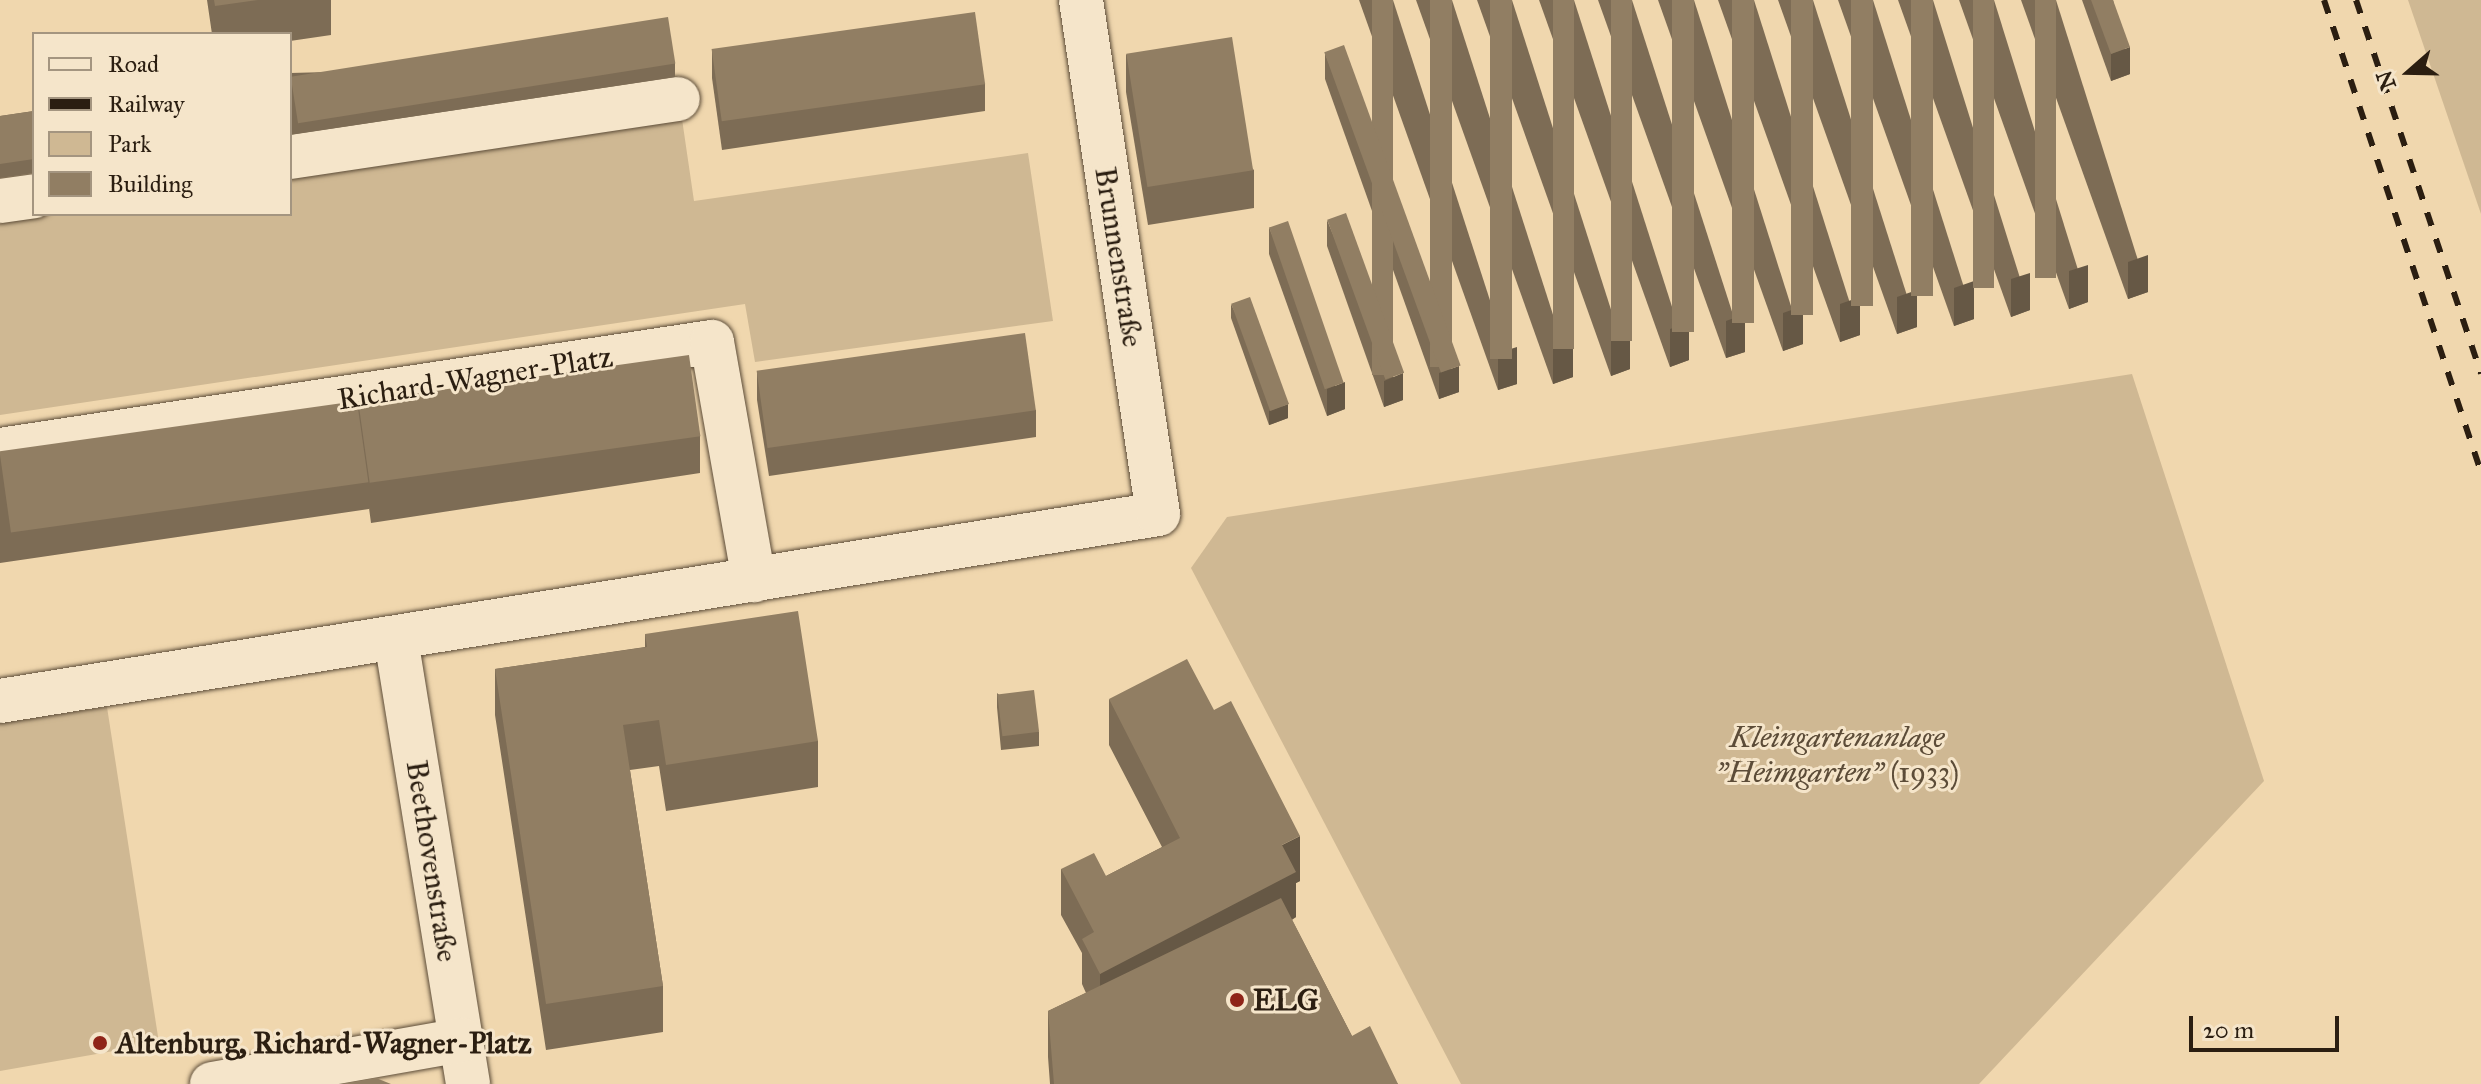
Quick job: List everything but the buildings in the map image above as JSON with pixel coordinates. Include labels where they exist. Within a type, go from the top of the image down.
[{"type":"street","name":"Brunnenstraße","points":[[754,580],[1158,514],[1081,0]]},
{"type":"street","points":[[292,157],[678,99]]},
{"type":"street","points":[[0,201],[32,196]]},
{"type":"street","name":"Richard-Wagner-Platz","points":[[0,450],[712,342],[754,580]]},
{"type":"street","points":[[0,701],[754,580]]},
{"type":"street","name":"Beethovenstraße","points":[[396,639],[468,1084]]},
{"type":"street","points":[[212,1084],[462,1040]]},
{"type":"green space","points":[[2408,0],[2481,0],[2481,214]]},
{"type":"green space","points":[[682,119],[694,201],[1028,153],[1053,321],[755,362],[745,304],[0,415],[0,221],[35,216],[292,216],[292,178]]},
{"type":"green space","name":"Kleingartenanlage \"Heimgarten\" (1933)","points":[[2132,374],[2264,781],[1979,1084],[1461,1084],[1191,568],[1227,517]]},
{"type":"green space","points":[[107,707],[159,1043],[0,1071],[0,723]]},
{"type":"railway","points":[[2324,0],[2481,472]]},
{"type":"railway","points":[[2356,0],[2481,374]]},
{"type":"place","name":"ELG","points":[[1237,1000]]},
{"type":"place","name":"Altenburg, Richard-Wagner-Platz","points":[[100,1043]]}]
